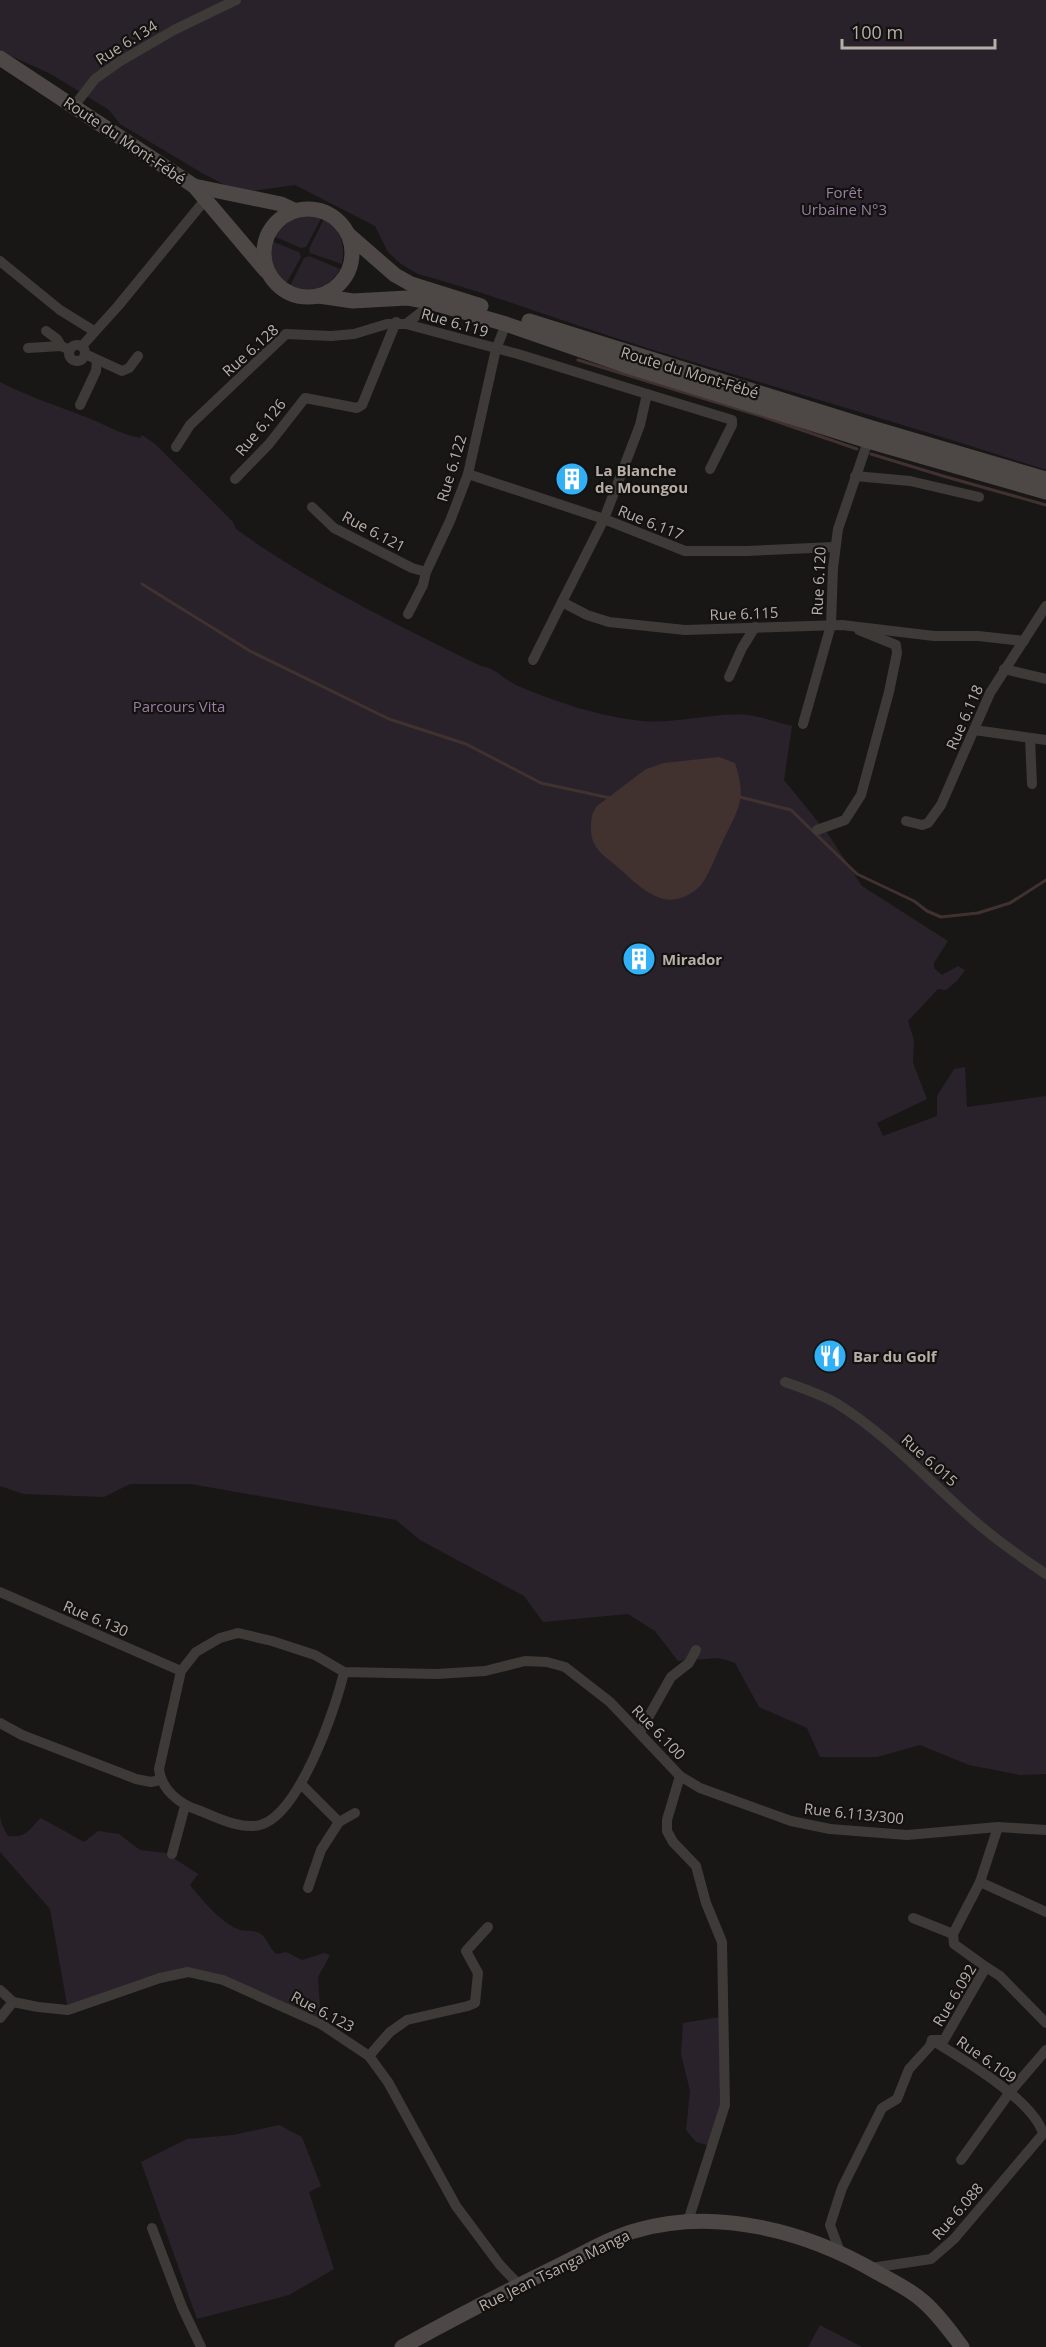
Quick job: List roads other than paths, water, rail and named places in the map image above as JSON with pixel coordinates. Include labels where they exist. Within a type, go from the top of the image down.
[{"type":"street","name":"Rue 6.134","points":[[74,106],[95,80],[119,62],[174,30],[237,0]]},
{"type":"street","name":"Route du Mont-Fébé","points":[[0,58],[194,186],[267,201],[294,210]]},
{"type":"street","points":[[194,186],[269,275],[285,292],[308,298],[332,291],[349,270],[352,256],[349,235],[340,221],[327,212],[315,208],[294,210],[277,220],[266,236],[263,249],[264,262],[269,275]]},
{"type":"street","points":[[83,350],[94,331],[118,306],[205,200]]},
{"type":"street","name":"Route du Mont-Fébé","points":[[349,235],[395,275],[411,284],[872,428],[1046,479]]},
{"type":"street","points":[[0,261],[60,310],[94,331]]},
{"type":"street","name":"Route du Mont-Fébé","points":[[319,296],[353,301],[407,298],[433,303],[506,324],[868,441],[1046,492]]},
{"type":"street","name":"Rue 6.128","points":[[176,447],[190,425],[286,334],[331,336],[354,334],[401,323],[433,303]]},
{"type":"street","name":"Rue 6.119","points":[[401,323],[496,349]]},
{"type":"street","name":"Rue 6.126","points":[[235,479],[269,444],[306,398],[357,408],[362,405],[401,323]]},
{"type":"street","name":"Rue 6.122","points":[[408,614],[423,585],[426,572],[450,521],[468,474],[496,349],[506,324]]},
{"type":"street","points":[[46,331],[66,348]]},
{"type":"street","points":[[28,348],[66,348],[75,345],[97,360],[122,371],[129,368],[138,356]]},
{"type":"street","points":[[496,349],[732,420],[732,425],[710,469]]},
{"type":"street","points":[[80,405],[96,371],[97,360]]},
{"type":"street","name":"Rue 6.117","points":[[647,394],[640,425],[604,519],[685,551],[834,547]]},
{"type":"street","name":"Rue 6.120","points":[[803,724],[831,625],[834,547],[868,441]]},
{"type":"street","points":[[468,474],[604,519],[533,660]]},
{"type":"street","points":[[855,476],[903,480],[979,497]]},
{"type":"street","name":"Rue 6.121","points":[[312,507],[334,528],[412,568],[426,572]]},
{"type":"street","name":"Rue 6.115","points":[[562,602],[587,615],[609,622],[685,630],[831,625],[868,627],[934,636],[978,636],[1024,641]]},
{"type":"street","name":"Rue 6.118","points":[[906,821],[922,825],[928,823],[941,805],[990,693],[1046,606]]},
{"type":"street","points":[[729,677],[742,648],[755,627]]},
{"type":"street","points":[[817,830],[845,820],[861,795],[897,653],[896,645],[856,628]]},
{"type":"street","points":[[1004,669],[1046,679]]},
{"type":"street","points":[[974,730],[1046,740]]},
{"type":"street","points":[[1030,738],[1032,784]]},
{"type":"street","name":"Rue 6.015","points":[[785,1382],[830,1400],[856,1418],[911,1461],[995,1538],[1046,1574]]},
{"type":"street","name":"Rue 6.130","points":[[0,1592],[181,1671]]},
{"type":"street","points":[[238,1633],[315,1655],[344,1672],[338,1698],[301,1784],[277,1816],[260,1825],[242,1826],[185,1806],[160,1780],[159,1769],[181,1671],[196,1652],[220,1638],[238,1633]]},
{"type":"street","points":[[640,1732],[671,1677],[689,1663],[696,1650]]},
{"type":"street","name":"Rue 6.100","points":[[344,1672],[436,1674],[484,1671],[525,1661],[547,1662],[566,1667],[610,1702],[680,1776],[667,1820],[667,1831],[673,1842],[696,1866],[706,1903],[722,1942],[724,2105],[688,2221]]},
{"type":"street","points":[[0,1724],[22,1735],[136,1779],[151,1782],[160,1780]]},
{"type":"street","name":"Rue 6.113/300","points":[[680,1776],[700,1788],[791,1821],[830,1829],[908,1834],[998,1827],[1046,1830]]},
{"type":"street","points":[[301,1784],[339,1822]]},
{"type":"street","points":[[172,1854],[185,1806]]},
{"type":"street","points":[[308,1888],[321,1850],[339,1822],[355,1813]]},
{"type":"street","points":[[986,1967],[954,1944],[952,1934],[980,1882],[998,1827]]},
{"type":"street","points":[[980,1882],[1046,1912]]},
{"type":"street","points":[[913,1918],[952,1934]]},
{"type":"street","points":[[369,2056],[390,2032],[407,2020],[468,2007],[475,2002],[478,1973],[466,1951],[488,1927]]},
{"type":"street","name":"Rue 6.092","points":[[840,2252],[830,2225],[842,2188],[882,2108],[897,2099],[909,2069],[930,2046],[932,2040],[944,2040],[986,1967],[1000,1976],[1046,2023]]},
{"type":"street","name":"Rue 6.123","points":[[13,2002],[68,2010],[160,1978],[188,1972],[223,1980],[301,2014],[331,2030],[369,2056],[388,2082],[456,2206],[500,2265],[519,2285]]},
{"type":"street","points":[[0,1990],[13,2002],[0,2018]]},
{"type":"street","name":"Rue 6.109","points":[[932,2040],[981,2070],[1010,2092],[1040,2124],[1043,2134]]},
{"type":"street","points":[[961,2160],[1010,2092],[1046,2050]]},
{"type":"street","name":"Rue 6.088","points":[[871,2268],[921,2261],[939,2253],[954,2239],[1043,2134]]},
{"type":"street","name":"Rue Jean Tsanga Manga","points":[[402,2347],[519,2285],[622,2235],[672,2222],[688,2221],[731,2223],[772,2231],[840,2252],[923,2300],[938,2314],[962,2347]]},
{"type":"street","points":[[152,2228],[182,2307],[201,2347]]},
{"type":"waterway","points":[[578,360],[761,416],[857,449]]},
{"type":"waterway","points":[[871,454],[1046,505]]},
{"type":"waterway","points":[[142,584],[250,651],[389,719],[466,744],[541,783],[610,798]]},
{"type":"waterway","points":[[740,797],[791,810],[857,874],[914,901],[927,911],[941,917],[978,913],[1010,903],[1046,880]]},
{"type":"place","name":"La Blanche de Moungou","points":[[572,479]]},
{"type":"place","name":"Mirador","points":[[639,959]]},
{"type":"place","name":"Bar du Golf","points":[[830,1356]]},
{"type":"park label","name":"Forêt Urbaine N°3","points":[[844,200]]},
{"type":"park label","name":"Parcours Vita","points":[[179,706]]}]
